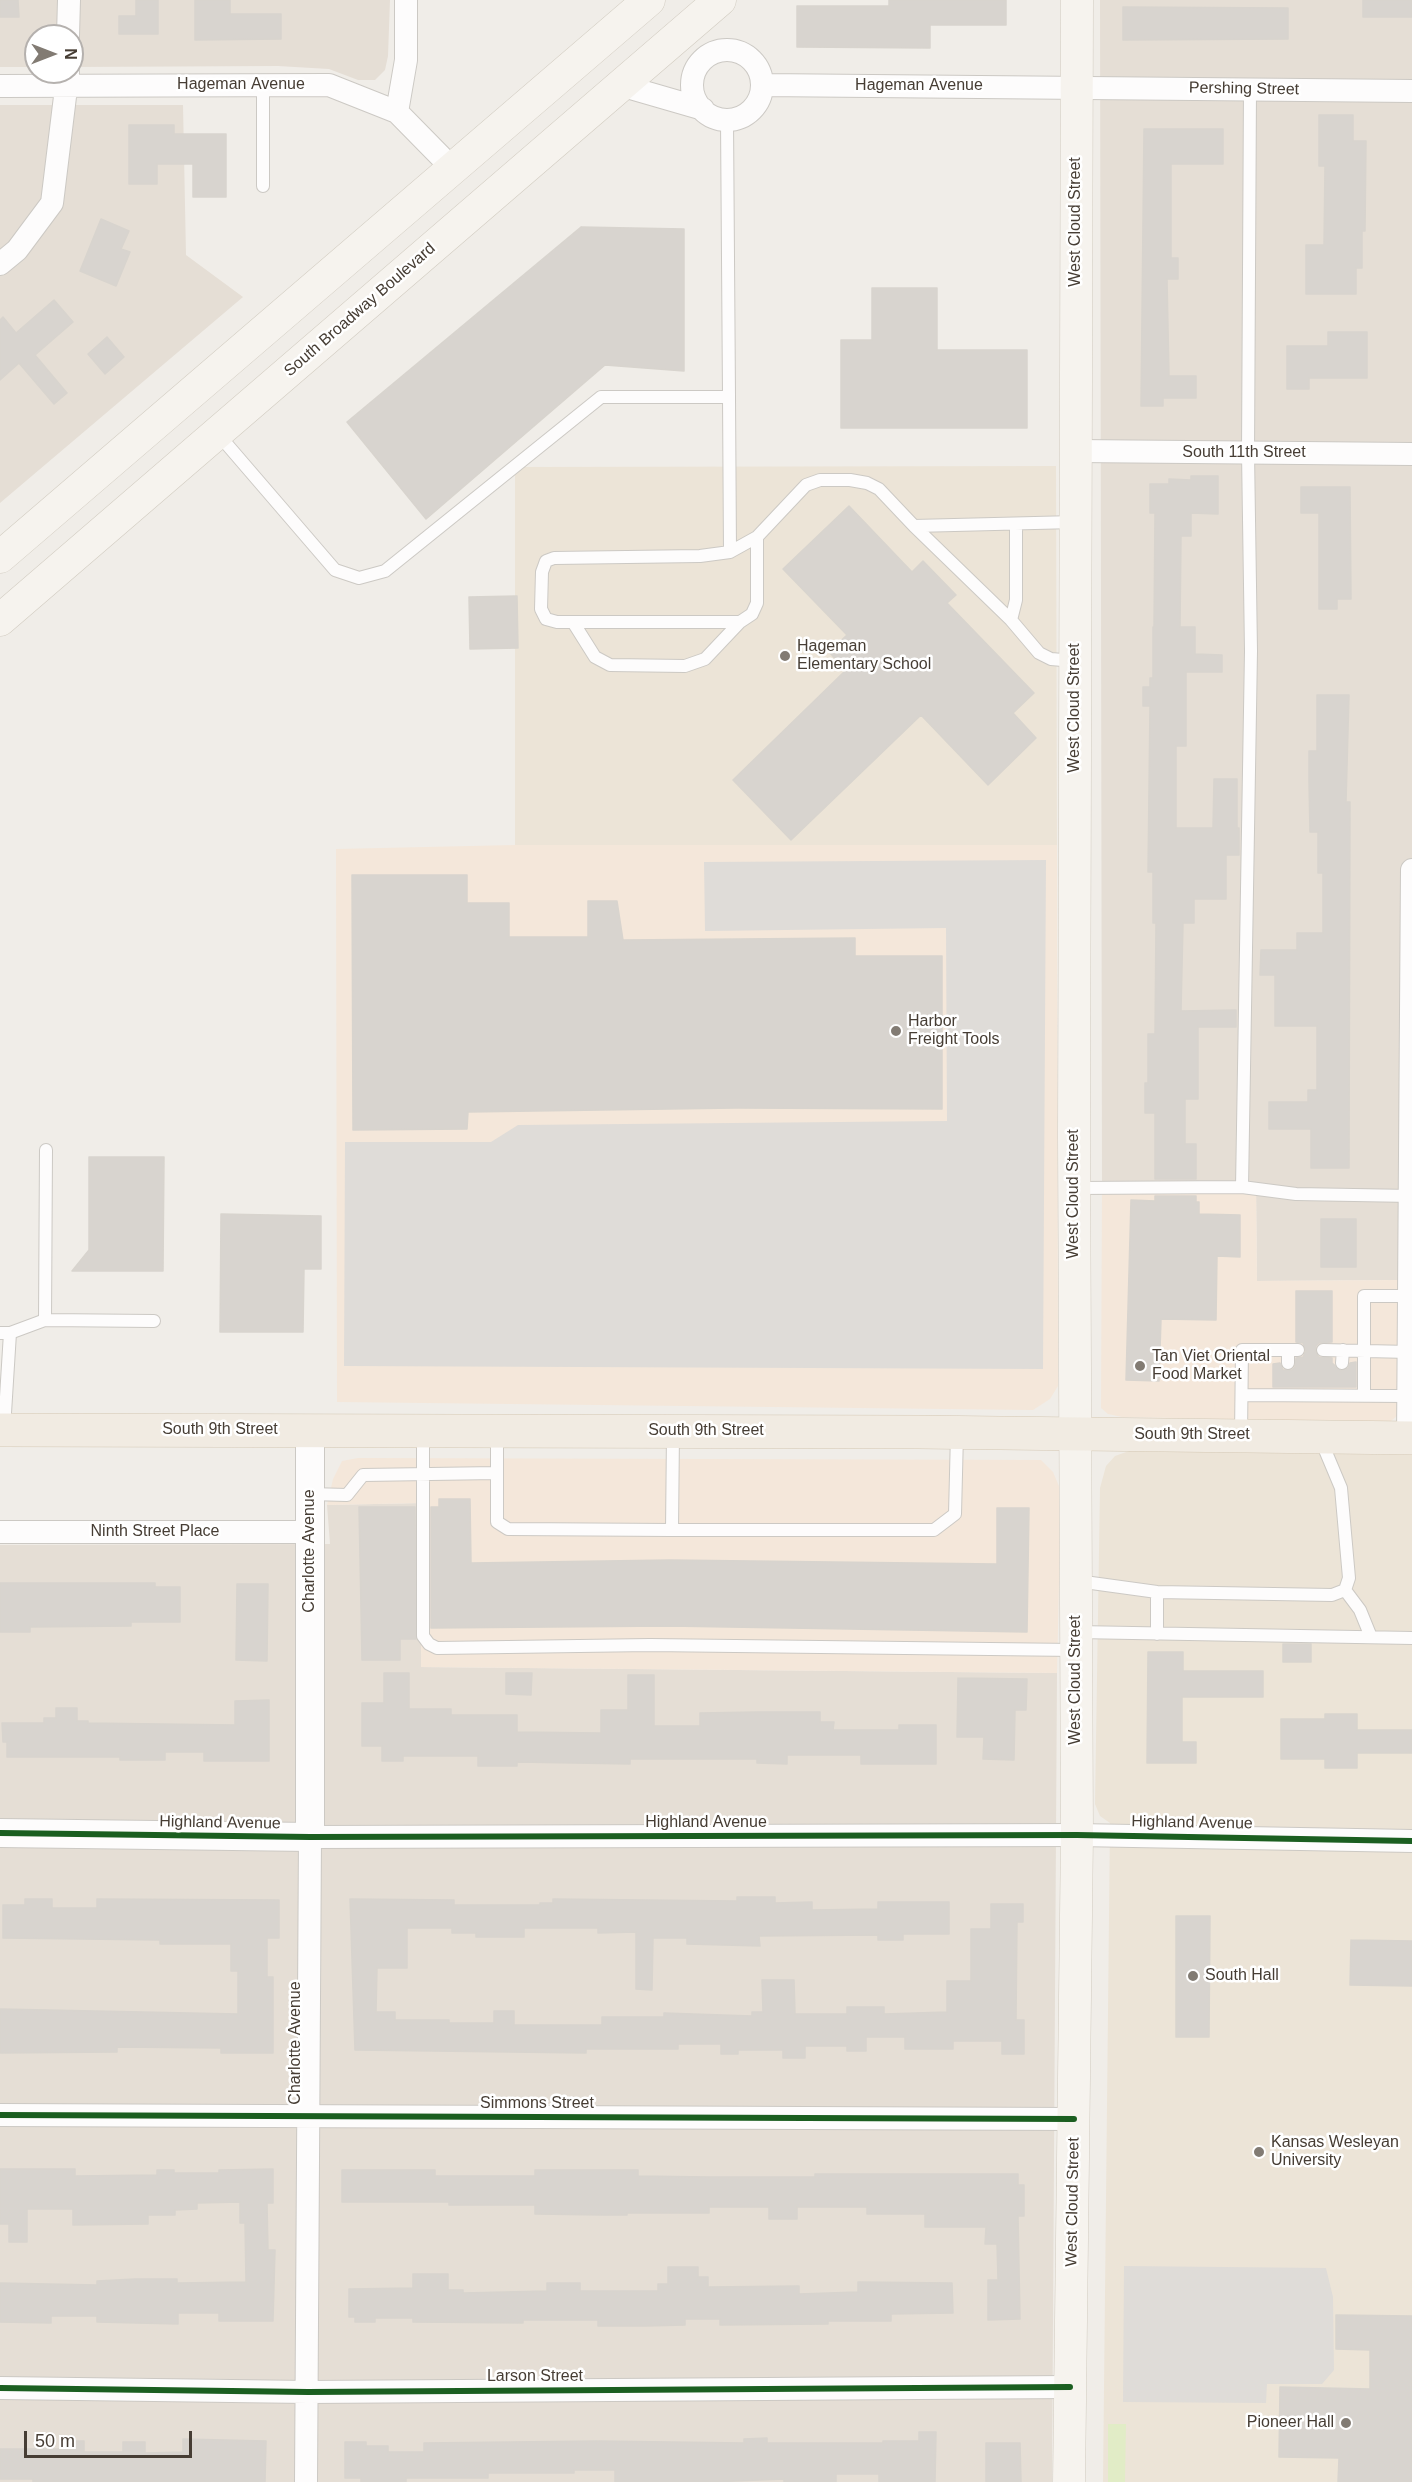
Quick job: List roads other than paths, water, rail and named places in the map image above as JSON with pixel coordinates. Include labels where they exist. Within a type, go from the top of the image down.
[{"type":"main road","points":[[0,557],[649,0]]},
{"type":"main road","name":"South Broadway Boulevard","points":[[0,620],[720,0]]},
{"type":"main road","name":"West Cloud Street","points":[[1069,2482],[1077,1835],[1074,1188],[1077,0]]},
{"type":"main road","name":"South 9th Street","points":[[2,1430],[673,1431],[1410,1438]]},
{"type":"street","points":[[68,24],[69,0]]},
{"type":"street","points":[[397,112],[406,60],[406,0]]},
{"type":"street","points":[[620,85],[703,109],[718,118],[727,120],[747,113],[755,105],[762,85],[755,63],[736,51],[713,52],[704,58],[697,67],[692,89],[703,109]]},
{"type":"street","name":"Hageman Avenue","points":[[84,79],[329,85],[397,112],[453,169]]},
{"type":"street","name":"Hageman Avenue","points":[[0,86],[24,83]]},
{"type":"street","points":[[0,264],[17,250],[52,203],[67,84]]},
{"type":"street","name":"Hageman Avenue","points":[[762,85],[1077,86]]},
{"type":"street","name":"Pershing Street","points":[[1077,86],[1412,91]]},
{"type":"street","name":"South 11th Street","points":[[1076,451],[1412,454]]},
{"type":"street","points":[[1410,1438],[1412,870]]},
{"type":"street","name":"Charlotte Avenue","points":[[306,2482],[310,1430]]},
{"type":"street","name":"Ninth Street Place","points":[[0,1532],[311,1532]]},
{"type":"street","name":"Highland Avenue","points":[[0,1833],[310,1837],[1077,1835],[1412,1841]]},
{"type":"street","name":"Simmons Street","points":[[0,2115],[1074,2119]]},
{"type":"street","name":"Larson Street","points":[[0,2388],[308,2392],[1070,2387]]},
{"type":"lane","points":[[263,85],[263,186]]},
{"type":"lane","points":[[1242,1187],[1251,651],[1248,453],[1250,89]]},
{"type":"lane","points":[[727,120],[730,552]]},
{"type":"lane","points":[[218,434],[335,570],[359,578],[385,571],[601,397],[729,397]]},
{"type":"lane","points":[[740,622],[557,622],[546,619],[541,609],[542,572],[546,561],[554,558],[700,556],[730,552],[757,537],[806,485],[820,480],[850,480],[879,489],[1011,620],[1039,653],[1051,659],[1076,662]]},
{"type":"lane","points":[[914,526],[1076,522]]},
{"type":"lane","points":[[1011,620],[1016,600],[1016,524]]},
{"type":"lane","points":[[573,622],[595,657],[610,665],[685,666],[705,659],[740,622],[752,614],[757,603],[757,537]]},
{"type":"lane","points":[[45,1320],[46,1150]]},
{"type":"lane","points":[[1074,1188],[1242,1187],[1296,1194],[1411,1196]]},
{"type":"lane","points":[[1364,1395],[1364,1296],[1409,1296]]},
{"type":"lane","points":[[2,1430],[5,1333],[45,1320],[154,1321]]},
{"type":"lane","points":[[1242,1436],[1242,1350],[1293,1350],[1288,1363]]},
{"type":"lane","points":[[1323,1350],[1342,1357],[1364,1351],[1409,1352]]},
{"type":"lane","points":[[1242,1395],[1342,1393],[1409,1396]]},
{"type":"lane","points":[[423,1431],[423,1636],[429,1644],[437,1648],[1076,1641],[1157,1634],[1412,1638]]},
{"type":"lane","points":[[498,1431],[497,1522],[508,1529],[672,1530],[934,1530],[955,1514],[957,1433]]},
{"type":"lane","points":[[672,1530],[673,1431]]},
{"type":"lane","points":[[1320,1437],[1341,1488],[1349,1578],[1345,1590]]},
{"type":"lane","points":[[310,1494],[347,1495],[363,1475],[497,1473]]},
{"type":"lane","points":[[1076,1581],[1157,1592],[1332,1595],[1345,1590]]},
{"type":"lane","points":[[1345,1590],[1360,1610],[1371,1637]]},
{"type":"lane","points":[[1157,1592],[1157,1634]]},
{"type":"place","name":"Hageman Elementary School","points":[[785,656]]},
{"type":"place","name":"Harbor Freight Tools","points":[[896,1031]]},
{"type":"place","name":"Tan Viet Oriental Food Market","points":[[1140,1366]]},
{"type":"place","name":"South Hall","points":[[1193,1976]]},
{"type":"place","name":"Kansas Wesleyan University","points":[[1259,2152]]},
{"type":"place","name":"Pioneer Hall","points":[[1346,2423]]}]
